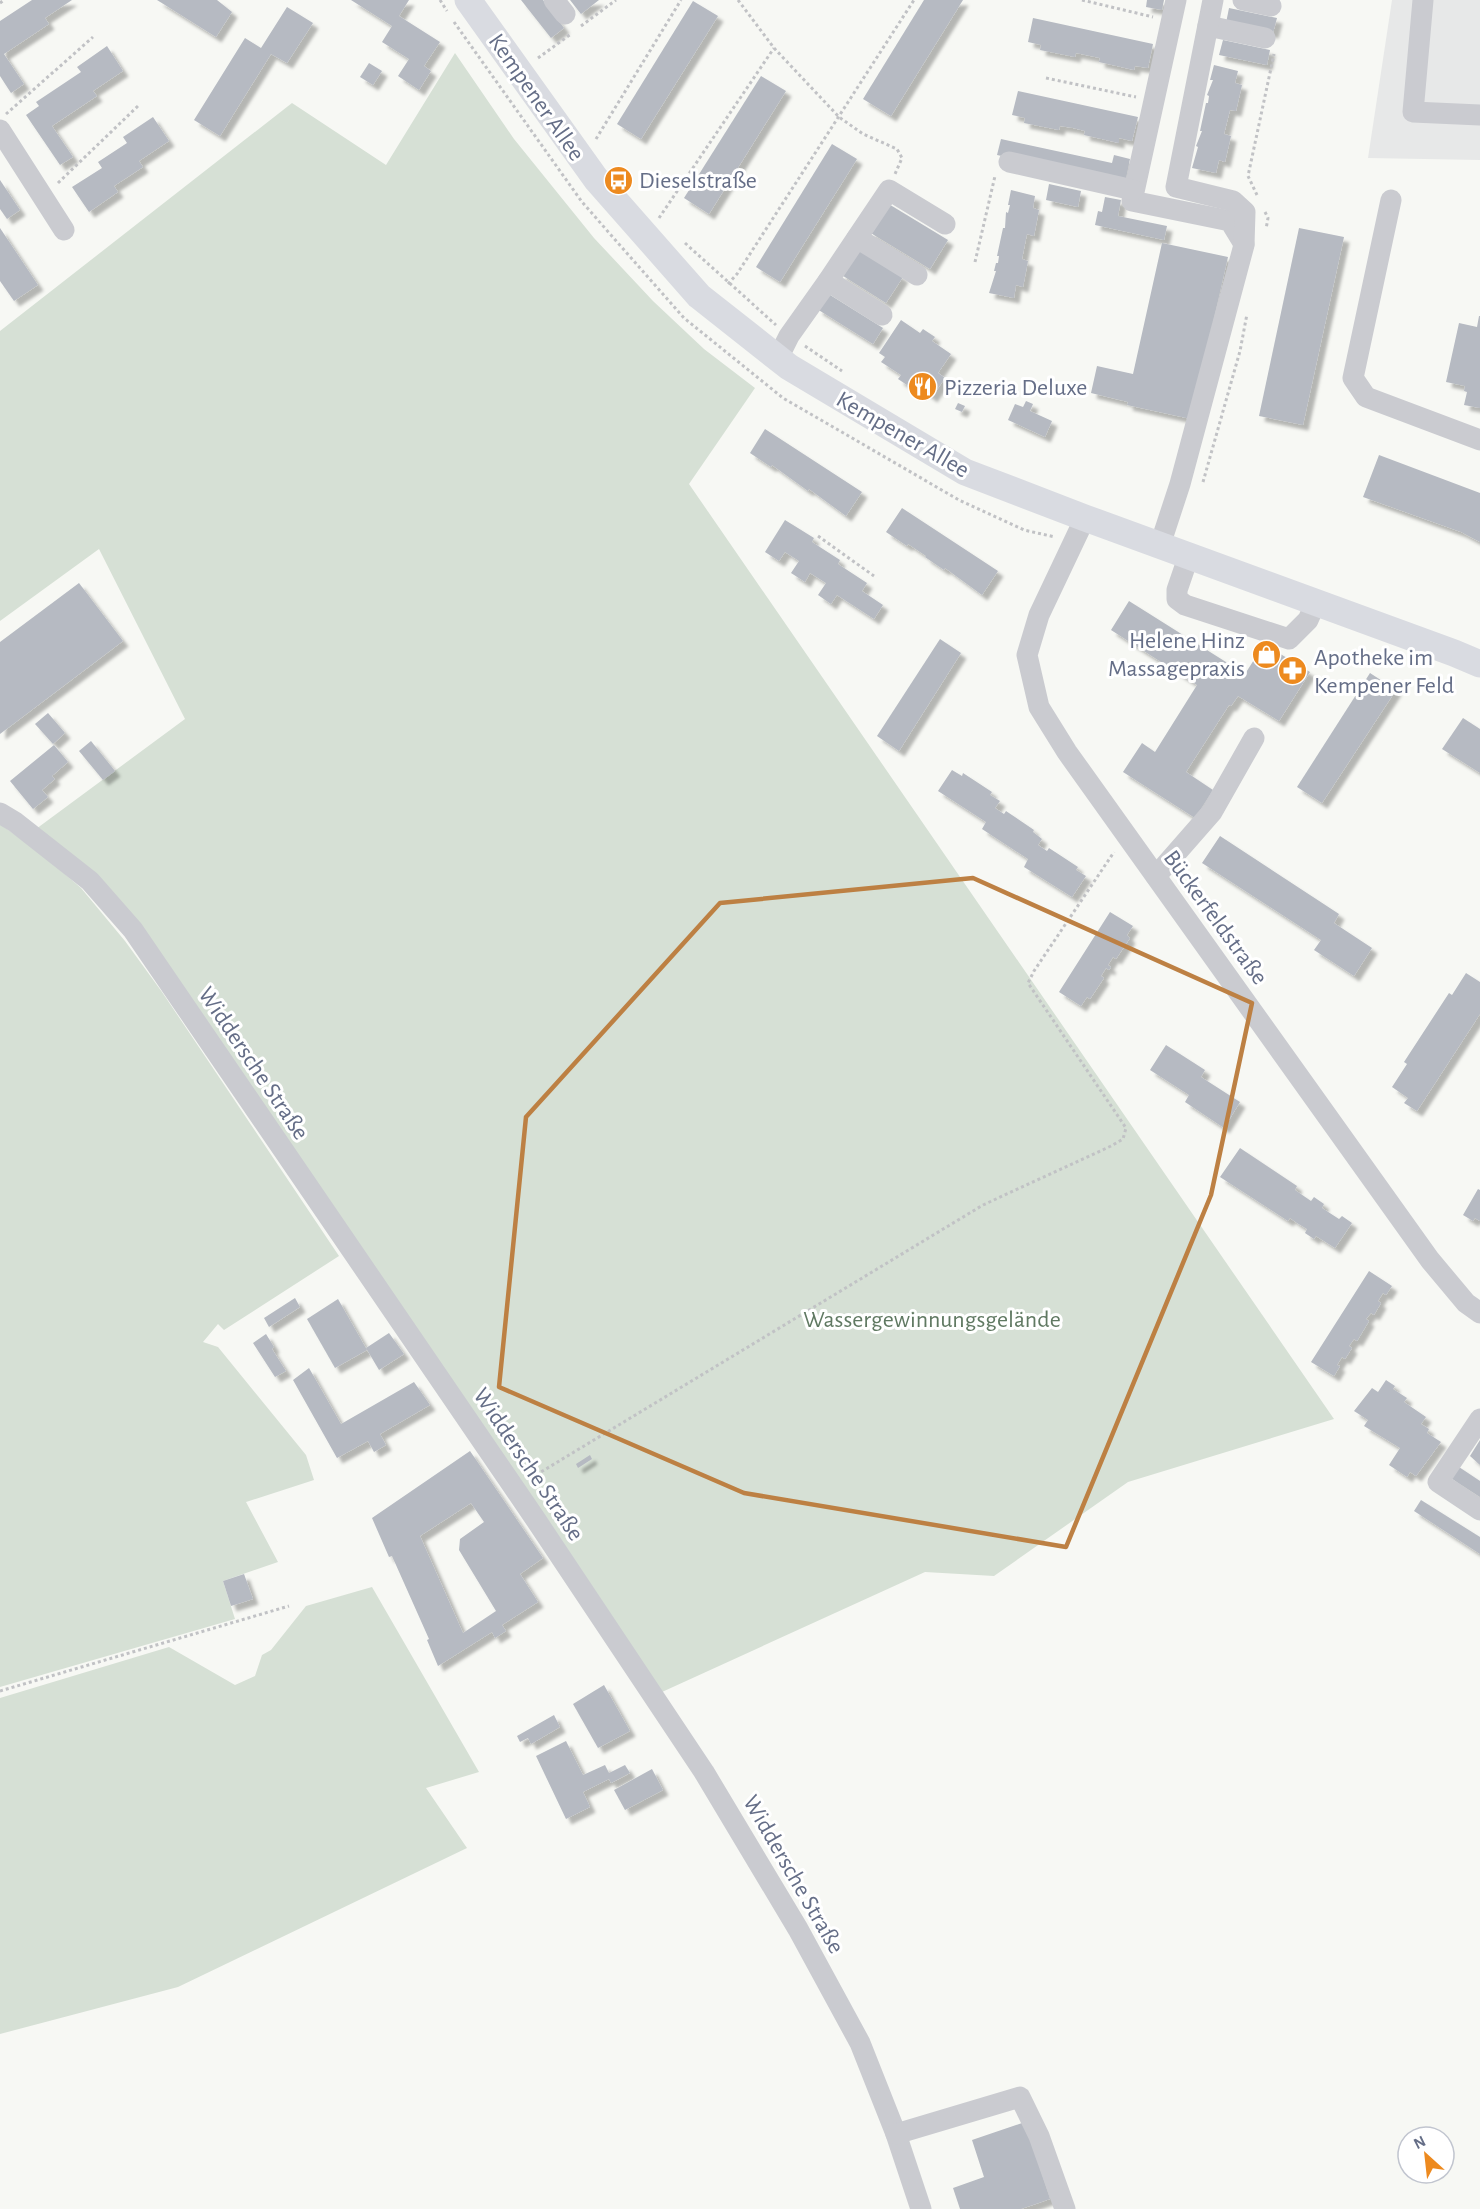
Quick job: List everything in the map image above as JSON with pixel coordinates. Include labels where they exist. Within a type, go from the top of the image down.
[{"type":"main road","name":"Kempener Allee","points":[[468,0],[596,179],[692,289],[705,301],[783,347],[789,367],[965,472],[1480,664]]},
{"type":"street","points":[[1176,0],[1132,201],[1230,221],[1244,245]]},
{"type":"street","points":[[1160,545],[1180,484],[1244,245],[1245,212],[1233,201],[1176,187],[1214,0]]},
{"type":"street","points":[[1243,0],[1271,6]]},
{"type":"street","points":[[1423,0],[1413,112],[1480,115]]},
{"type":"street","points":[[1208,26],[1265,38]]},
{"type":"street","points":[[0,130],[64,230]]},
{"type":"street","points":[[1009,162],[1133,190]]},
{"type":"street","points":[[783,347],[889,190],[945,224]]},
{"type":"street","points":[[1391,200],[1353,378],[1366,397],[1480,440]]},
{"type":"street","points":[[857,238],[917,274]]},
{"type":"street","points":[[828,281],[882,315]]},
{"type":"street","name":"Bückerfeldstraße","points":[[1085,518],[1039,615],[1027,656],[1039,707],[1067,752],[1430,1260],[1466,1303],[1480,1313]]},
{"type":"street","points":[[1189,555],[1177,590],[1177,599],[1185,605],[1289,639],[1308,620],[1316,602]]},
{"type":"street","points":[[1156,876],[1212,812],[1254,738]]},
{"type":"street","name":"Widdersche Straße","points":[[0,813],[15,822],[90,881],[133,930],[515,1488],[704,1772],[798,1929],[860,2043],[896,2134],[921,2209]]},
{"type":"street","points":[[1480,1419],[1438,1482],[1480,1510]]},
{"type":"street","points":[[896,2134],[1020,2097],[1039,2136],[1065,2209]]},
{"type":"path","points":[[0,3],[4,0]]},
{"type":"path","points":[[520,72],[616,0]]},
{"type":"path","points":[[593,143],[681,0]]},
{"type":"path","points":[[738,0],[774,48],[839,117],[863,134],[897,149],[902,158],[889,190]]},
{"type":"path","points":[[728,284],[737,274],[914,0]]},
{"type":"path","points":[[1082,0],[1171,21]]},
{"type":"path","points":[[0,119],[93,37]]},
{"type":"path","points":[[651,210],[658,219],[774,48]]},
{"type":"path","points":[[1046,78],[1153,100]]},
{"type":"path","points":[[44,197],[139,105]]},
{"type":"path","points":[[975,262],[996,174],[1009,162]]},
{"type":"path","points":[[685,243],[728,284],[783,347],[849,375]]},
{"type":"path","points":[[818,536],[874,576]]},
{"type":"path","points":[[515,1488],[983,1205],[1123,1139],[1126,1128],[1028,983],[1112,854],[1130,840]]},
{"type":"path","points":[[0,1691],[289,1606]]},
{"type":"highlighted area","points":[[973,878],[1252,1003],[1211,1195],[1066,1547],[744,1493],[499,1387],[526,1117],[720,903]]},
{"type":"shaded area","points":[[1392,0],[1480,0],[1480,160],[1368,158]]},
{"type":"green space","name":"Wassergewinnungsgelände","points":[[455,53],[514,139],[594,238],[653,301],[704,349],[755,388],[689,484],[1334,1419],[1128,1482],[994,1576],[925,1572],[662,1692],[147,936],[36,829],[185,719],[99,549],[0,621],[0,331],[292,103],[386,165]]},
{"type":"green space","points":[[0,824],[43,855],[81,888],[125,941],[162,992],[339,1256],[224,1330],[218,1324],[203,1342],[218,1347],[306,1455],[314,1480],[246,1502],[278,1562],[223,1581],[235,1619],[0,1687]]},
{"type":"green space","points":[[372,1587],[479,1772],[426,1788],[467,1848],[178,1987],[0,2034],[0,1698],[169,1647],[235,1685],[255,1676],[262,1655],[271,1650],[306,1606]]},
{"type":"building","points":[[32,0],[72,0],[45,18],[49,24],[4,54],[24,84],[11,93],[0,76],[0,21]]},
{"type":"building","points":[[157,0],[217,0],[232,12],[216,37]]},
{"type":"building","points":[[351,0],[409,0],[399,16],[440,42],[424,66],[431,71],[419,90],[398,76],[409,59],[382,42],[392,26]]},
{"type":"building","points":[[521,0],[543,0],[564,28],[551,38]]},
{"type":"building","points":[[570,0],[599,0],[581,14]]},
{"type":"building","points":[[924,0],[963,0],[891,116],[863,99]]},
{"type":"building","points":[[1147,0],[1164,0],[1162,10],[1146,7]]},
{"type":"building","points":[[693,1],[718,16],[641,139],[617,124]]},
{"type":"building","points":[[287,7],[313,23],[287,63],[271,54],[220,136],[194,120],[245,38],[261,48]]},
{"type":"building","points":[[1229,8],[1277,18],[1273,33],[1226,23]]},
{"type":"building","points":[[1033,18],[1153,44],[1148,68],[1135,66],[1134,70],[1099,62],[1100,58],[1076,53],[1075,57],[1040,50],[1041,45],[1028,42]]},
{"type":"building","points":[[1223,40],[1270,50],[1267,65],[1219,55]]},
{"type":"building","points":[[107,46],[123,71],[93,91],[97,96],[52,126],[73,157],[60,165],[26,115],[39,106],[36,102],[81,72],[77,67]]},
{"type":"building","points":[[369,63],[382,71],[373,85],[360,77]]},
{"type":"building","points":[[1214,65],[1238,71],[1235,83],[1242,85],[1236,111],[1230,110],[1224,134],[1231,136],[1225,162],[1219,160],[1216,173],[1192,168],[1198,147],[1196,146],[1202,131],[1200,131],[1206,103],[1208,103],[1209,96],[1207,95],[1213,80],[1210,80]]},
{"type":"building","points":[[761,76],[786,91],[709,214],[684,198]]},
{"type":"building","points":[[1018,91],[1138,117],[1132,141],[1119,138],[1119,143],[1084,135],[1085,131],[1073,128],[1060,126],[1059,130],[1024,123],[1025,118],[1012,115]]},
{"type":"building","points":[[153,117],[169,141],[139,161],[143,167],[114,186],[118,192],[89,212],[72,187],[102,168],[98,162],[127,143],[123,137]]},
{"type":"building","points":[[1001,139],[1112,163],[1114,155],[1130,159],[1125,183],[997,155]]},
{"type":"building","points":[[832,144],[857,159],[780,282],[756,267]]},
{"type":"building","points":[[0,180],[20,210],[7,219],[0,209]]},
{"type":"building","points":[[1049,184],[1081,191],[1078,207],[1046,200]]},
{"type":"building","points":[[1011,190],[1035,196],[1033,208],[1039,210],[1034,236],[1027,234],[1022,259],[1028,261],[1023,287],[1016,285],[1014,298],[989,293],[996,271],[994,271],[996,263],[998,263],[999,256],[997,256],[1003,228],[1005,228],[1006,212],[1008,213],[1010,205],[1008,205]]},
{"type":"building","points":[[1105,197],[1121,200],[1118,216],[1167,226],[1164,240],[1095,225],[1098,211],[1102,212]]},
{"type":"building","points":[[887,203],[948,240],[930,269],[869,232]]},
{"type":"building","points":[[0,228],[38,285],[14,301],[0,281]]},
{"type":"building","points":[[1299,228],[1344,237],[1303,425],[1259,416]]},
{"type":"building","points":[[1162,243],[1228,257],[1191,419],[1127,405],[1128,402],[1091,393],[1097,366],[1133,374]]},
{"type":"building","points":[[857,247],[903,277],[886,303],[840,274]]},
{"type":"building","points":[[827,293],[883,328],[873,344],[817,309]]},
{"type":"building","points":[[1479,316],[1480,408],[1464,405],[1467,392],[1464,391],[1465,386],[1446,382],[1459,323],[1477,327]]},
{"type":"building","points":[[901,320],[920,333],[923,329],[935,337],[932,341],[951,354],[938,373],[945,378],[932,397],[913,383],[910,387],[898,379],[901,375],[881,362],[885,357],[879,353]]},
{"type":"building","points":[[1026,401],[1033,404],[1030,411],[1052,421],[1045,437],[1008,420],[1015,404],[1023,407]]},
{"type":"building","points":[[958,403],[965,406],[962,412],[955,409]]},
{"type":"building","points":[[765,429],[862,492],[846,516],[809,489],[808,491],[772,465],[771,467],[750,453]]},
{"type":"building","points":[[1379,455],[1480,493],[1480,542],[1461,532],[1363,497]]},
{"type":"building","points":[[902,508],[998,571],[982,595],[945,568],[944,570],[908,544],[907,546],[886,532]]},
{"type":"building","points":[[785,520],[814,538],[812,542],[840,560],[838,564],[867,583],[862,591],[883,605],[874,619],[837,595],[831,604],[818,595],[826,583],[810,573],[805,582],[791,573],[799,561],[785,552],[779,561],[765,552]]},
{"type":"building","points":[[79,583],[123,641],[0,734],[0,642]]},
{"type":"building","points":[[1129,601],[1245,674],[1264,644],[1310,672],[1279,721],[1238,696],[1231,706],[1229,705],[1186,772],[1213,790],[1195,818],[1123,772],[1142,743],[1155,752],[1197,685],[1111,630]]},
{"type":"building","points":[[940,639],[961,653],[899,751],[877,736]]},
{"type":"building","points":[[1370,673],[1396,690],[1322,803],[1297,787]]},
{"type":"building","points":[[48,713],[65,733],[53,744],[35,724]]},
{"type":"building","points":[[1463,718],[1480,729],[1480,773],[1442,749]]},
{"type":"building","points":[[91,741],[115,771],[103,780],[79,751]]},
{"type":"building","points":[[54,745],[68,762],[52,776],[55,779],[42,790],[48,797],[33,809],[10,781]]},
{"type":"building","points":[[952,770],[962,776],[963,773],[992,792],[990,795],[1000,801],[995,808],[1004,814],[1006,811],[1034,830],[1033,832],[1042,839],[1038,845],[1047,851],[1049,848],[1078,867],[1076,870],[1086,876],[1072,897],[1024,867],[1028,859],[982,829],[986,822],[938,791]]},
{"type":"building","points":[[1220,836],[1339,914],[1334,923],[1372,948],[1354,976],[1314,950],[1321,940],[1202,863]]},
{"type":"building","points":[[1110,912],[1133,926],[1127,935],[1130,938],[1116,959],[1113,957],[1108,965],[1111,967],[1109,970],[1106,968],[1101,976],[1104,978],[1090,999],[1087,997],[1081,1006],[1059,992]]},
{"type":"building","points":[[1466,973],[1480,982],[1480,1014],[1417,1111],[1404,1103],[1408,1098],[1392,1087],[1407,1064],[1404,1062],[1449,993],[1452,995]]},
{"type":"building","points":[[1166,1045],[1205,1070],[1201,1077],[1240,1102],[1224,1128],[1185,1102],[1189,1095],[1150,1070]]},
{"type":"building","points":[[1240,1148],[1297,1186],[1295,1190],[1311,1201],[1314,1197],[1324,1204],[1322,1208],[1339,1219],[1342,1216],[1352,1223],[1335,1248],[1316,1236],[1314,1239],[1305,1233],[1307,1229],[1290,1218],[1288,1221],[1220,1177]]},
{"type":"building","points":[[1478,1189],[1480,1190],[1480,1221],[1475,1218],[1473,1221],[1463,1215]]},
{"type":"building","points":[[1369,1271],[1392,1286],[1386,1295],[1383,1293],[1378,1301],[1381,1303],[1374,1315],[1371,1313],[1366,1319],[1369,1321],[1357,1341],[1354,1339],[1349,1346],[1352,1348],[1345,1359],[1342,1357],[1334,1376],[1311,1362]]},
{"type":"building","points":[[295,1298],[300,1307],[269,1327],[264,1318]]},
{"type":"building","points":[[338,1299],[367,1350],[335,1368],[307,1319]]},
{"type":"building","points":[[389,1333],[404,1354],[379,1370],[366,1348]]},
{"type":"building","points":[[266,1334],[274,1347],[272,1349],[286,1371],[275,1377],[253,1343]]},
{"type":"building","points":[[309,1368],[341,1424],[414,1382],[430,1405],[380,1434],[386,1445],[374,1452],[368,1441],[337,1458],[293,1380]]},
{"type":"building","points":[[1386,1380],[1395,1386],[1393,1389],[1407,1398],[1404,1402],[1426,1417],[1421,1424],[1429,1429],[1427,1433],[1441,1442],[1416,1476],[1410,1472],[1407,1477],[1389,1465],[1400,1448],[1364,1426],[1368,1420],[1354,1411],[1372,1388],[1378,1392]]},
{"type":"building","points":[[1480,1440],[1480,1465],[1470,1456]]},
{"type":"building","points":[[470,1451],[543,1558],[520,1574],[538,1602],[502,1625],[506,1631],[495,1638],[492,1632],[438,1666],[427,1640],[429,1639],[392,1556],[389,1557],[372,1518]],"holes":[[[471,1503],[484,1522],[460,1539],[459,1550],[496,1611],[463,1633],[420,1536]]]},
{"type":"building","points":[[590,1455],[592,1459],[578,1468],[576,1464]]},
{"type":"building","points":[[1456,1465],[1480,1481],[1480,1497],[1449,1477]]},
{"type":"building","points":[[1421,1500],[1480,1537],[1480,1554],[1414,1511]]},
{"type":"building","points":[[244,1574],[253,1599],[231,1606],[223,1581]]},
{"type":"building","points":[[604,1685],[630,1731],[598,1748],[573,1704]]},
{"type":"building","points":[[554,1715],[560,1727],[531,1744],[528,1738],[520,1742],[517,1736]]},
{"type":"building","points":[[566,1741],[583,1775],[605,1765],[609,1773],[625,1765],[630,1773],[611,1783],[609,1779],[583,1792],[590,1807],[566,1819],[536,1756]]},
{"type":"building","points":[[652,1769],[663,1790],[625,1810],[614,1790]]},
{"type":"building","points":[[1025,2122],[1050,2199],[1021,2209],[960,2209],[953,2188],[984,2177],[972,2140]]},
{"type":"place","name":"Dieselstraße","points":[[618,180]]},
{"type":"place","name":"Pizzeria Deluxe","points":[[923,387]]},
{"type":"place","name":"Helene Hinz Massagepraxis","points":[[1266,654]]},
{"type":"place","name":"Apotheke im Kempener Feld","points":[[1293,671]]}]
